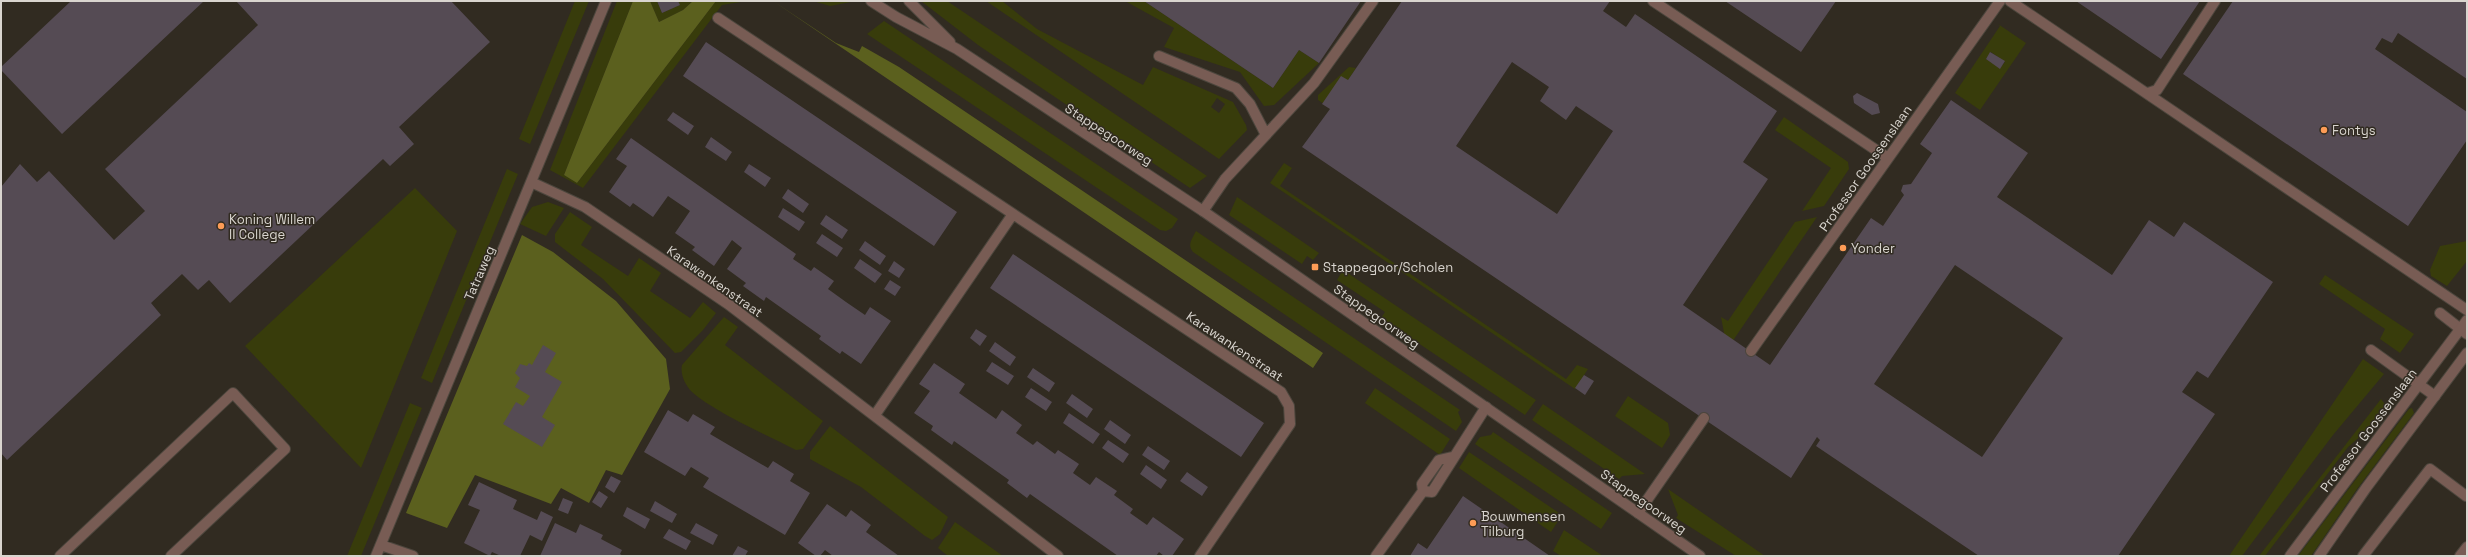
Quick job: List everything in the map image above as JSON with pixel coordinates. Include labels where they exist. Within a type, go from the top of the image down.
[{"type":"street","name":"Tatraweg","points":[[376,556],[606,1]]},
{"type":"street","name":"Stappegoorweg","points":[[871,1],[896,17],[957,49],[1203,211],[1700,556]]},
{"type":"street","name":"Stappegoorweg","points":[[909,1],[957,49]]},
{"type":"street","points":[[1203,211],[1225,179],[1314,83],[1373,1]]},
{"type":"street","points":[[1653,1],[1888,158]]},
{"type":"street","name":"Professor Goossenslaan","points":[[1751,351],[2000,1]]},
{"type":"street","points":[[2010,1],[2467,310]]},
{"type":"street","points":[[2148,93],[2157,90],[2216,1]]},
{"type":"street","name":"Karawankenstraat","points":[[718,18],[1281,392],[1289,406],[1290,424],[1200,556]]},
{"type":"street","points":[[1159,56],[1236,88],[1250,104],[1266,135]]},
{"type":"street","name":"Karawankenstraat","points":[[531,182],[584,207],[728,304],[875,415],[972,492],[1058,556]]},
{"type":"street","points":[[875,415],[1013,214]]},
{"type":"street","points":[[2440,313],[2464,332]]},
{"type":"street","name":"Professor Goossenslaan","points":[[2290,556],[2419,384],[2464,332],[2467,320]]},
{"type":"street","points":[[2371,350],[2435,396]]},
{"type":"street","points":[[2319,556],[2467,352]]},
{"type":"street","points":[[60,556],[233,393],[285,448],[171,556]]},
{"type":"street","points":[[1376,556],[1422,491],[1432,492],[1449,469],[1452,457],[1486,407]]},
{"type":"street","points":[[1638,513],[1704,418]]},
{"type":"street","points":[[2363,556],[2430,469],[2466,496]]},
{"type":"street","points":[[381,545],[413,556]]},
{"type":"street","points":[[2460,556],[2467,547]]},
{"type":"green space","points":[[575,1],[589,1],[530,144],[519,139]]},
{"type":"green space","points":[[617,1],[633,1],[564,175],[577,183],[716,1],[747,1],[722,5],[583,188],[550,170]]},
{"type":"green space","points":[[633,1],[650,1],[659,22],[683,10],[693,1],[716,1],[577,183],[564,175]]},
{"type":"green space","points":[[650,1],[657,1],[662,13],[680,5],[678,1],[693,1],[683,10],[659,22]]},
{"type":"green space","points":[[773,1],[836,43],[859,52],[862,46],[899,67],[1323,353],[1313,368]]},
{"type":"green space","points":[[813,1],[856,1],[830,6]]},
{"type":"green space","points":[[921,1],[947,1],[1207,176],[1190,188],[978,45]]},
{"type":"green space","points":[[986,1],[1002,1],[1037,29],[1143,85],[1153,67],[1233,102],[1246,125],[1247,130],[1219,159]],"holes":[[[1217,98],[1225,104],[1219,113],[1211,107]]]},
{"type":"green space","points":[[1125,1],[1144,1],[1273,88],[1299,50],[1319,63],[1274,105],[1264,106],[1240,72],[1164,47],[1174,28]]},
{"type":"green space","points":[[884,21],[1178,219],[1172,228],[1166,231],[1160,230],[867,34]]},
{"type":"green space","points":[[1998,24],[2026,43],[1980,110],[1955,93],[2000,26]],"holes":[[[1991,52],[2005,62],[2000,68],[1986,59]]]},
{"type":"green space","points":[[1349,67],[1356,68],[1330,108],[1318,100],[1318,95]]},
{"type":"green space","points":[[1784,117],[1848,162],[1849,169],[1824,206],[1802,211],[1831,168],[1775,130]]},
{"type":"green space","points":[[1284,163],[1292,168],[1280,186],[1566,379],[1577,365],[1588,369],[1575,389],[1270,183]]},
{"type":"green space","points":[[507,169],[518,174],[432,383],[421,378]]},
{"type":"green space","points":[[415,188],[457,231],[361,468],[245,346]]},
{"type":"green space","points":[[1237,197],[1319,253],[1313,260],[1307,256],[1302,264],[1229,215]]},
{"type":"green space","points":[[548,202],[564,208],[546,236],[520,224],[532,207]]},
{"type":"green space","points":[[570,212],[592,227],[581,245],[628,276],[639,258],[661,273],[650,291],[690,318],[703,302],[716,313],[703,330],[681,352],[675,353],[603,279],[555,242],[555,234]]},
{"type":"green space","points":[[1817,217],[1732,342],[1725,338],[1721,317],[1728,321],[1795,222]]},
{"type":"green space","points":[[1196,231],[1460,410],[1458,412],[1462,422],[1456,431],[1193,252],[1190,244]]},
{"type":"green space","points":[[522,235],[553,252],[616,301],[666,359],[670,389],[622,475],[606,470],[589,503],[561,488],[551,504],[475,475],[447,528],[406,513]]},
{"type":"green space","points":[[2467,241],[2467,261],[2447,286],[2431,276],[2430,270],[2440,246]]},
{"type":"green space","points":[[1343,270],[1536,400],[1525,415],[1381,318],[1385,312],[1337,280]]},
{"type":"green space","points":[[2325,275],[2414,334],[2400,353],[2380,339],[2385,329],[2319,284]]},
{"type":"green space","points":[[724,317],[738,327],[725,345],[823,421],[803,449],[796,450],[728,416],[702,400],[687,386],[682,376],[682,365]]},
{"type":"green space","points":[[2363,359],[2384,374],[2333,435],[2242,556],[2229,556]]},
{"type":"green space","points":[[1375,388],[1450,439],[1440,455],[1365,403]]},
{"type":"green space","points":[[1628,396],[1668,423],[1670,435],[1662,448],[1615,416]]},
{"type":"green space","points":[[2381,399],[2387,407],[2385,415],[2348,447],[2265,556],[2259,556]]},
{"type":"green space","points":[[410,403],[422,408],[361,556],[347,556]]},
{"type":"green space","points":[[1543,404],[1645,474],[1622,476],[1619,479],[1532,420]]},
{"type":"green space","points":[[2412,408],[2414,413],[2357,489],[2311,556],[2298,556],[2409,409]]},
{"type":"green space","points":[[830,426],[948,517],[940,534],[932,540],[925,536],[861,487],[810,459],[810,452]]},
{"type":"green space","points":[[1493,432],[1612,513],[1601,529],[1475,444],[1480,437],[1491,435]]},
{"type":"green space","points":[[1469,452],[1562,515],[1551,532],[1459,468]]},
{"type":"green space","points":[[1668,489],[1765,556],[1736,556],[1676,518],[1678,515]]},
{"type":"green space","points":[[955,522],[1003,556],[948,556],[938,548]]},
{"type":"green space","points":[[1564,530],[1603,556],[1561,556],[1553,551]]},
{"type":"building","points":[[71,1],[204,1],[62,134],[1,70],[1,67]]},
{"type":"building","name":"Koning Willem II College","points":[[236,1],[451,1],[490,42],[399,127],[414,144],[390,166],[383,159],[230,303],[209,280],[198,290],[182,274],[151,303],[161,315],[7,460],[1,453],[1,187],[20,164],[37,182],[49,171],[114,240],[145,211],[105,169],[258,25]]},
{"type":"building","points":[[657,1],[678,1],[680,5],[662,13]]},
{"type":"building","points":[[1144,1],[1361,1],[1319,63],[1299,50],[1273,88]]},
{"type":"building","points":[[1402,1],[1610,1],[1603,11],[1626,27],[1635,14],[1777,111],[1743,162],[1768,179],[1683,305],[1770,365],[1871,218],[1883,226],[1904,195],[1901,191],[1903,185],[1911,184],[1932,153],[1920,144],[1951,100],[2028,153],[1997,197],[2112,275],[2149,220],[2174,237],[2184,222],[2273,282],[2208,378],[2197,371],[2182,392],[2215,414],[2118,556],[1979,556],[1816,446],[1820,440],[1817,437],[1791,478],[1302,147],[1330,109],[1322,104],[1341,76],[1348,80]],"holes":[[[1512,62],[1549,87],[1540,101],[1566,120],[1576,106],[1613,131],[1557,214],[1456,146]],[[1955,265],[2063,338],[1982,457],[1874,384]]]},
{"type":"building","points":[[1725,1],[1836,1],[1801,52]]},
{"type":"building","points":[[2076,1],[2200,1],[2161,59]]},
{"type":"building","points":[[2233,1],[2467,1],[2467,79],[2398,33],[2392,43],[2382,38],[2375,49],[2467,112],[2467,140],[2408,226],[2183,74]]},
{"type":"building","points":[[706,42],[957,212],[934,246],[683,76]]},
{"type":"building","points":[[1990,52],[2005,61],[2000,69],[1986,59]]},
{"type":"building","points":[[1857,93],[1878,104],[1880,113],[1872,115],[1854,103],[1853,96]]},
{"type":"building","points":[[673,112],[694,126],[688,135],[667,120]]},
{"type":"building","points":[[711,137],[732,152],[726,161],[705,147]]},
{"type":"building","points":[[631,138],[796,254],[793,259],[811,271],[814,267],[834,281],[828,289],[846,302],[865,315],[870,307],[891,321],[861,364],[842,351],[840,354],[819,339],[821,336],[766,297],[764,301],[743,286],[746,283],[727,269],[742,248],[732,240],[714,266],[692,250],[695,247],[675,233],[690,211],[668,196],[653,217],[633,203],[630,207],[609,192],[627,166],[616,159]]},
{"type":"building","points":[[749,164],[771,178],[765,187],[744,172]]},
{"type":"building","points":[[788,189],[809,204],[803,213],[782,198]]},
{"type":"building","points":[[783,208],[805,222],[799,231],[778,217]]},
{"type":"building","points":[[826,215],[848,230],[842,239],[820,224]]},
{"type":"building","points":[[822,234],[843,248],[837,257],[816,243]]},
{"type":"building","points":[[865,241],[886,256],[880,265],[859,250]]},
{"type":"building","points":[[1013,254],[1264,423],[1241,457],[990,288]]},
{"type":"building","points":[[860,259],[882,274],[875,283],[854,268]]},
{"type":"building","points":[[894,261],[905,269],[899,278],[888,271]]},
{"type":"building","points":[[890,280],[901,287],[895,296],[884,289]]},
{"type":"building","points":[[976,329],[987,336],[980,346],[970,338]]},
{"type":"building","points":[[995,342],[1016,357],[1010,366],[989,351]]},
{"type":"building","points":[[543,345],[556,353],[545,372],[562,382],[542,417],[555,425],[542,447],[503,424],[516,402],[523,406],[530,396],[515,387],[520,378],[515,373],[520,364],[527,366],[529,363],[532,365]]},
{"type":"building","points":[[992,362],[1014,376],[1008,385],[986,371]]},
{"type":"building","points":[[934,363],[965,384],[959,393],[996,419],[1002,410],[1022,425],[1016,433],[1033,445],[1037,441],[1055,454],[1058,450],[1079,464],[1073,473],[1090,485],[1096,477],[1117,491],[1114,495],[1133,509],[1130,513],[1147,525],[1153,517],[1184,539],[1172,556],[1164,556],[1159,552],[1156,556],[1118,556],[1030,494],[1027,498],[1007,483],[1009,480],[954,441],[952,445],[931,430],[933,426],[914,413],[930,391],[919,384]]},
{"type":"building","points":[[1033,368],[1055,383],[1049,392],[1027,377]]},
{"type":"building","points":[[1584,375],[1594,381],[1585,395],[1575,388]]},
{"type":"building","points":[[1031,388],[1052,402],[1046,411],[1025,397]]},
{"type":"building","points":[[1072,394],[1093,409],[1087,418],[1066,403]]},
{"type":"building","points":[[668,410],[688,422],[693,414],[715,427],[710,434],[768,468],[773,461],[794,474],[790,481],[810,493],[785,535],[703,487],[709,478],[691,467],[685,476],[644,452]]},
{"type":"building","points":[[1069,413],[1100,434],[1093,444],[1063,423]]},
{"type":"building","points":[[1110,420],[1131,435],[1125,444],[1104,429]]},
{"type":"building","points":[[1108,440],[1129,454],[1123,463],[1102,448]]},
{"type":"building","points":[[1148,446],[1170,461],[1164,470],[1142,455]]},
{"type":"building","points":[[1146,465],[1167,480],[1161,489],[1140,474]]},
{"type":"building","points":[[1187,472],[1208,487],[1202,496],[1180,481]]},
{"type":"building","points":[[611,476],[621,481],[614,493],[605,487]]},
{"type":"building","points":[[479,482],[517,500],[513,509],[537,520],[541,511],[553,517],[542,541],[530,535],[520,556],[501,556],[492,552],[490,556],[464,543],[480,510],[468,505]]},
{"type":"building","points":[[599,491],[608,497],[601,508],[592,502]]},
{"type":"building","name":"Bouwmensen Tilburg","points":[[1463,496],[1550,556],[1410,556],[1418,543],[1427,549]]},
{"type":"building","points":[[563,498],[573,502],[568,514],[558,510]]},
{"type":"building","points":[[655,501],[677,514],[672,523],[650,511]]},
{"type":"building","points":[[827,504],[846,517],[851,510],[871,525],[866,532],[899,556],[833,556],[825,550],[820,556],[816,556],[798,543]]},
{"type":"building","points":[[627,507],[650,519],[645,529],[623,516]]},
{"type":"building","points":[[555,523],[576,533],[580,524],[603,535],[601,539],[622,550],[620,554],[623,556],[540,556]]},
{"type":"building","points":[[696,523],[718,535],[713,545],[690,533]]},
{"type":"building","points":[[669,529],[691,541],[686,550],[663,538]]},
{"type":"building","points":[[738,546],[748,551],[745,556],[732,556]]},
{"type":"place","name":"Fontys","points":[[2324,130]]},
{"type":"place","name":"Koning Willem II College","points":[[221,226]]},
{"type":"place","name":"Yonder","points":[[1843,248]]},
{"type":"place","name":"Stappegoor/Scholen","points":[[1315,267]]},
{"type":"place","name":"Bouwmensen Tilburg","points":[[1473,523]]}]
